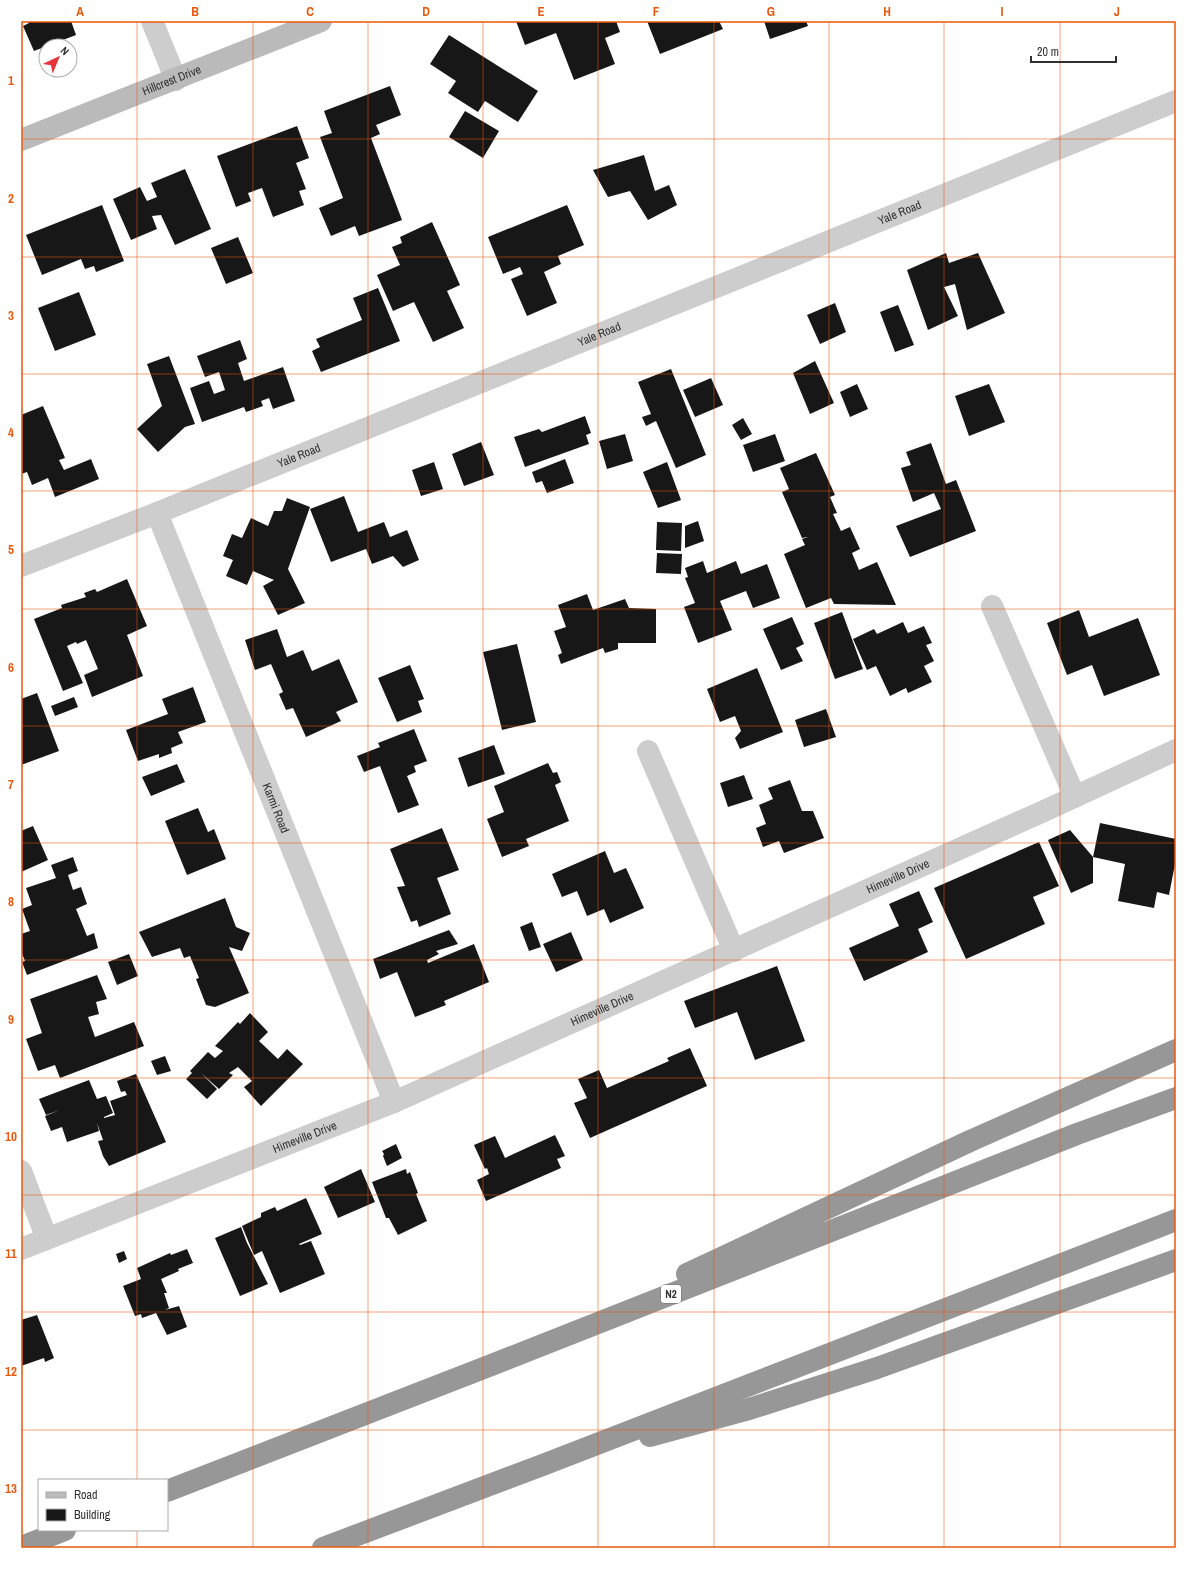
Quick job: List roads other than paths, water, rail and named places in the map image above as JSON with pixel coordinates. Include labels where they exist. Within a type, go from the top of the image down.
[{"type":"highway","points":[[494,1364],[970,1141],[1176,1050]]},
{"type":"highway","name":"N2","points":[[168,1490],[494,1364],[1077,1134],[1176,1098]]},
{"type":"highway","points":[[323,1548],[540,1466],[1176,1220]]},
{"type":"highway","points":[[540,1466],[746,1410],[869,1371],[1176,1260]]},
{"type":"highway","points":[[21,1547],[62,1531]]},
{"type":"street","points":[[152,21],[176,80]]},
{"type":"street","name":"Hillcrest Drive","points":[[21,140],[322,21]]},
{"type":"street","name":"Yale Road","points":[[21,566],[157,514],[1176,101]]},
{"type":"street","name":"Karmi Road","points":[[157,514],[394,1102]]},
{"type":"street","points":[[992,606],[1075,797]]},
{"type":"street","name":"Himeville Drive","points":[[21,1249],[394,1102],[1075,797],[1176,750]]},
{"type":"street","points":[[648,751],[734,950]]},
{"type":"street","points":[[21,1171],[47,1239]]}]
